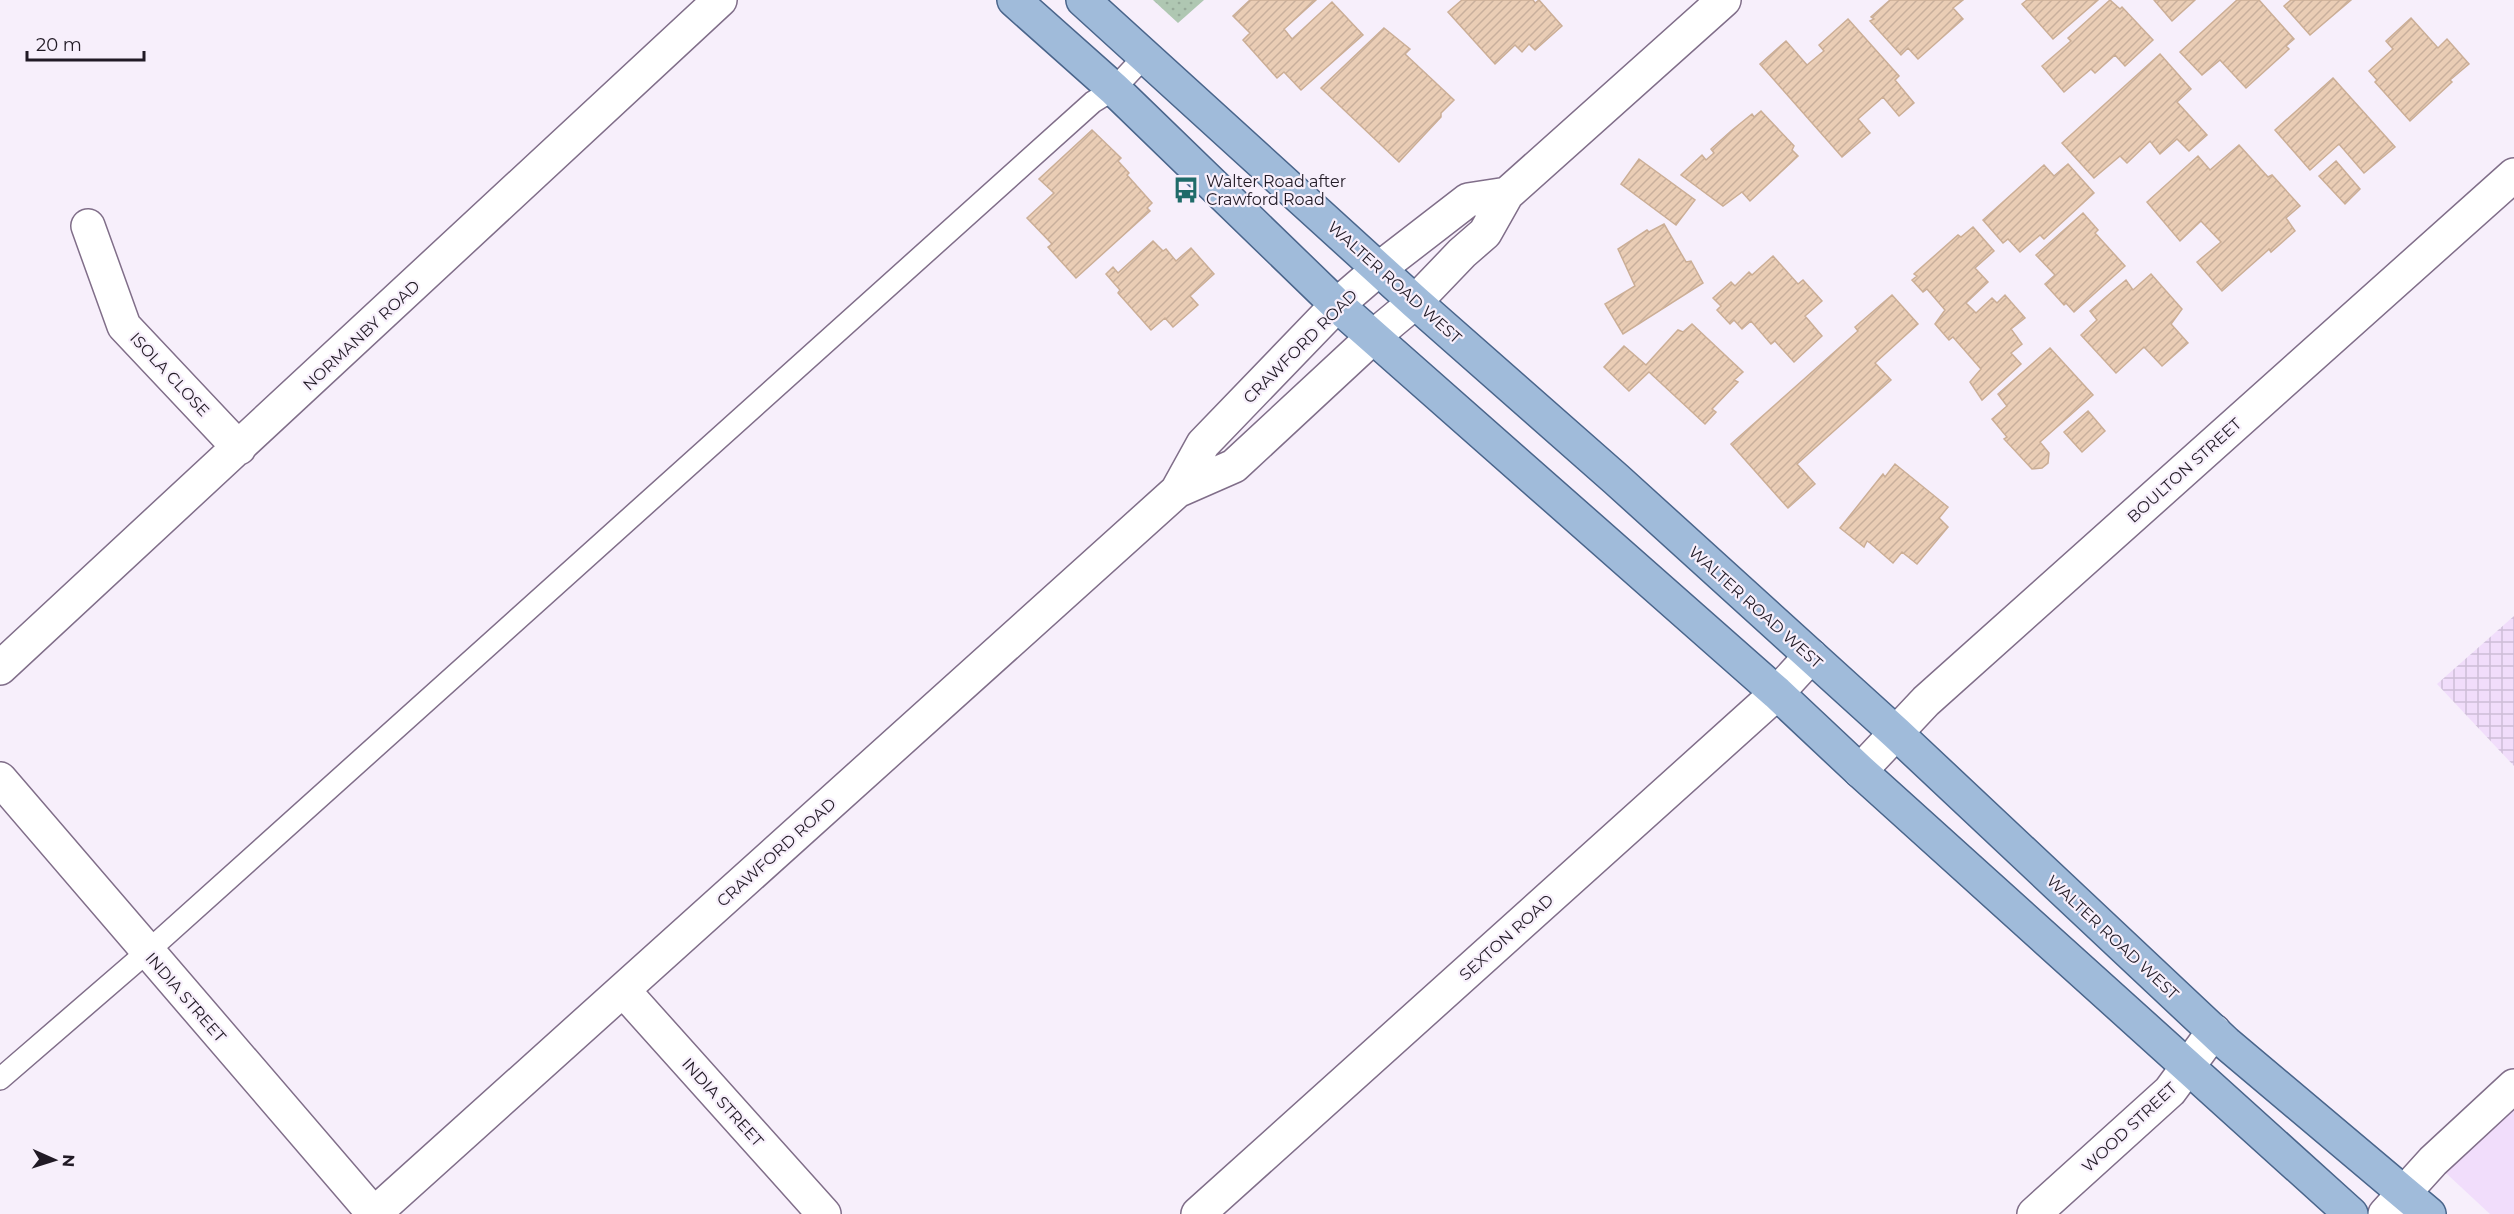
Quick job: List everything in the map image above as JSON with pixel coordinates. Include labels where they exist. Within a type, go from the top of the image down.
[{"type":"main road","points":[[1014,0],[1113,89],[1337,305],[1778,693],[1860,771],[2351,1214]]},
{"type":"main road","name":"WALTER ROAD WEST","points":[[1083,0],[1415,302],[1896,733],[2395,1203],[2429,1214]]},
{"type":"street","name":"NORMANBY ROAD","points":[[0,668],[720,0]]},
{"type":"street","name":"CRAWFORD ROAD","points":[[374,1214],[1177,491],[1234,466],[1373,337],[1415,302],[1462,253],[1485,233],[1507,194],[1724,0]]},
{"type":"street","name":"BOULTON STREET","points":[[1860,771],[1926,701],[2514,175]]},
{"type":"street","name":"CRAWFORD ROAD","points":[[1177,491],[1203,444],[1337,305],[1380,268],[1468,200],[1507,194]]},
{"type":"street","name":"ISOLA CLOSE","points":[[88,226],[124,326],[239,448]]},
{"type":"street","name":"SEXTON ROAD","points":[[1198,1214],[1778,693],[1811,656]]},
{"type":"street","name":"INDIA STREET","points":[[0,779],[374,1214]]},
{"type":"street","name":"INDIA STREET","points":[[623,990],[824,1214]]},
{"type":"street","name":"WOOD STREET","points":[[2034,1214],[2170,1091],[2214,1031]]},
{"type":"street","points":[[2395,1203],[2433,1161],[2514,1086]]},
{"type":"lane","points":[[0,1079],[147,951],[1093,102],[1113,89],[1144,57]]},
{"type":"shaded area","points":[[2514,616],[2514,766],[2437,684]]},
{"type":"shaded area","points":[[2514,1086],[2514,1214],[2490,1214],[2433,1161]]},
{"type":"green space","points":[[1153,0],[1204,0],[1178,23]]},
{"type":"building","points":[[1250,0],[1316,0],[1284,29],[1292,39],[1332,2],[1363,35],[1301,90],[1284,72],[1277,78],[1243,40],[1250,33],[1233,16]]},
{"type":"building","points":[[1462,0],[1533,0],[1535,3],[1539,0],[1562,26],[1535,50],[1529,44],[1522,52],[1515,45],[1495,64],[1448,12]]},
{"type":"building","points":[[1890,0],[1963,0],[1953,8],[1963,19],[1918,59],[1908,48],[1901,55],[1870,21],[1874,19],[1871,17]]},
{"type":"building","points":[[2027,0],[2098,0],[2053,39],[2022,4]]},
{"type":"building","points":[[2110,0],[2120,9],[2122,7],[2153,40],[2125,66],[2115,55],[2095,73],[2091,69],[2064,92],[2042,66],[2071,41],[2068,38]]},
{"type":"building","points":[[2154,0],[2195,0],[2172,21]]},
{"type":"building","points":[[2237,0],[2259,0],[2294,39],[2286,46],[2289,49],[2246,88],[2220,60],[2202,75],[2180,52]]},
{"type":"building","points":[[2291,0],[2351,0],[2310,35],[2284,6]]},
{"type":"building","points":[[2411,18],[2438,48],[2447,39],[2469,64],[2410,121],[2375,82],[2377,80],[2369,71],[2393,49],[2386,41]]},
{"type":"building","points":[[1848,19],[1899,76],[1895,80],[1914,103],[1899,116],[1883,97],[1858,119],[1870,133],[1842,157],[1760,64],[1786,41],[1807,65],[1824,51],[1819,45]]},
{"type":"building","points":[[1384,28],[1410,49],[1405,54],[1454,100],[1399,162],[1321,88]]},
{"type":"building","points":[[2160,54],[2191,89],[2177,102],[2207,135],[2189,151],[2177,139],[2160,154],[2150,141],[2127,163],[2120,156],[2094,178],[2062,143]]},
{"type":"building","points":[[2333,78],[2395,147],[2364,173],[2339,144],[2310,170],[2275,130]]},
{"type":"building","points":[[1761,111],[1794,146],[1792,150],[1798,156],[1750,201],[1742,192],[1723,206],[1681,175],[1702,155],[1706,160],[1714,153],[1711,149],[1731,131],[1752,114],[1754,117]]},
{"type":"building","points":[[1092,130],[1121,158],[1118,161],[1129,173],[1127,175],[1152,203],[1147,208],[1150,211],[1076,278],[1048,247],[1052,244],[1027,218],[1054,193],[1039,179]]},
{"type":"building","points":[[2239,145],[2268,177],[2272,175],[2300,206],[2286,218],[2295,231],[2271,252],[2269,249],[2222,291],[2197,262],[2221,242],[2201,221],[2180,241],[2147,202],[2198,156],[2210,170]]},
{"type":"building","points":[[1639,159],[1695,200],[1676,225],[1621,184]]},
{"type":"building","points":[[2336,161],[2360,189],[2345,204],[2319,176]]},
{"type":"building","points":[[2068,164],[2094,193],[2044,239],[2040,235],[2020,252],[2008,239],[2003,243],[1983,220],[2044,165],[2054,176]]},
{"type":"building","points":[[2083,213],[2098,230],[2095,233],[2125,266],[2074,312],[2066,303],[2064,305],[2045,284],[2055,275],[2036,255]]},
{"type":"building","points":[[1664,224],[1686,262],[1691,261],[1703,283],[1623,334],[1605,304],[1635,286],[1618,249],[1647,230],[1649,232]]},
{"type":"building","points":[[1973,227],[1994,251],[1975,268],[1988,282],[1966,303],[1976,313],[1992,298],[1997,303],[2005,295],[2025,318],[2011,329],[2022,344],[2011,353],[2021,364],[1982,400],[1970,382],[1981,369],[1953,337],[1949,340],[1935,324],[1945,310],[1927,289],[1923,292],[1912,280],[1917,276],[1914,274],[1958,235],[1961,237]]},
{"type":"building","points":[[1153,241],[1163,251],[1166,249],[1176,261],[1191,248],[1214,274],[1190,296],[1198,305],[1173,327],[1165,318],[1151,330],[1118,293],[1120,290],[1106,274],[1113,267],[1118,273]]},
{"type":"building","points":[[1773,256],[1798,284],[1803,280],[1822,301],[1805,316],[1822,336],[1794,362],[1775,341],[1771,344],[1751,321],[1742,329],[1734,320],[1730,324],[1717,310],[1721,306],[1713,298],[1731,282],[1735,286],[1749,272],[1752,275]]},
{"type":"building","points":[[2151,274],[2182,309],[2171,324],[2188,343],[2162,366],[2144,347],[2116,373],[2081,335],[2097,320],[2090,311],[2107,296],[2126,280],[2133,290]]},
{"type":"building","points":[[1892,295],[1918,324],[1875,363],[1891,380],[1797,464],[1815,484],[1788,508],[1731,444],[1858,331],[1855,327]]},
{"type":"building","points":[[1692,324],[1743,372],[1734,380],[1738,382],[1712,409],[1716,412],[1705,424],[1649,372],[1629,391],[1604,367],[1624,346],[1646,365],[1678,330],[1683,332]]},
{"type":"building","points":[[2050,348],[2093,395],[2040,442],[2049,453],[2048,463],[2042,468],[2032,469],[2004,439],[2007,437],[1992,419],[2007,406],[1998,394]]},
{"type":"building","points":[[2088,411],[2105,431],[2082,452],[2064,432]]},
{"type":"building","points":[[1895,464],[1948,507],[1939,518],[1948,527],[1917,564],[1902,552],[1893,563],[1867,541],[1864,547],[1840,528],[1883,474],[1885,477]]},
{"type":"place","name":"Walter Road after Crawford Road","points":[[1186,190]]}]
